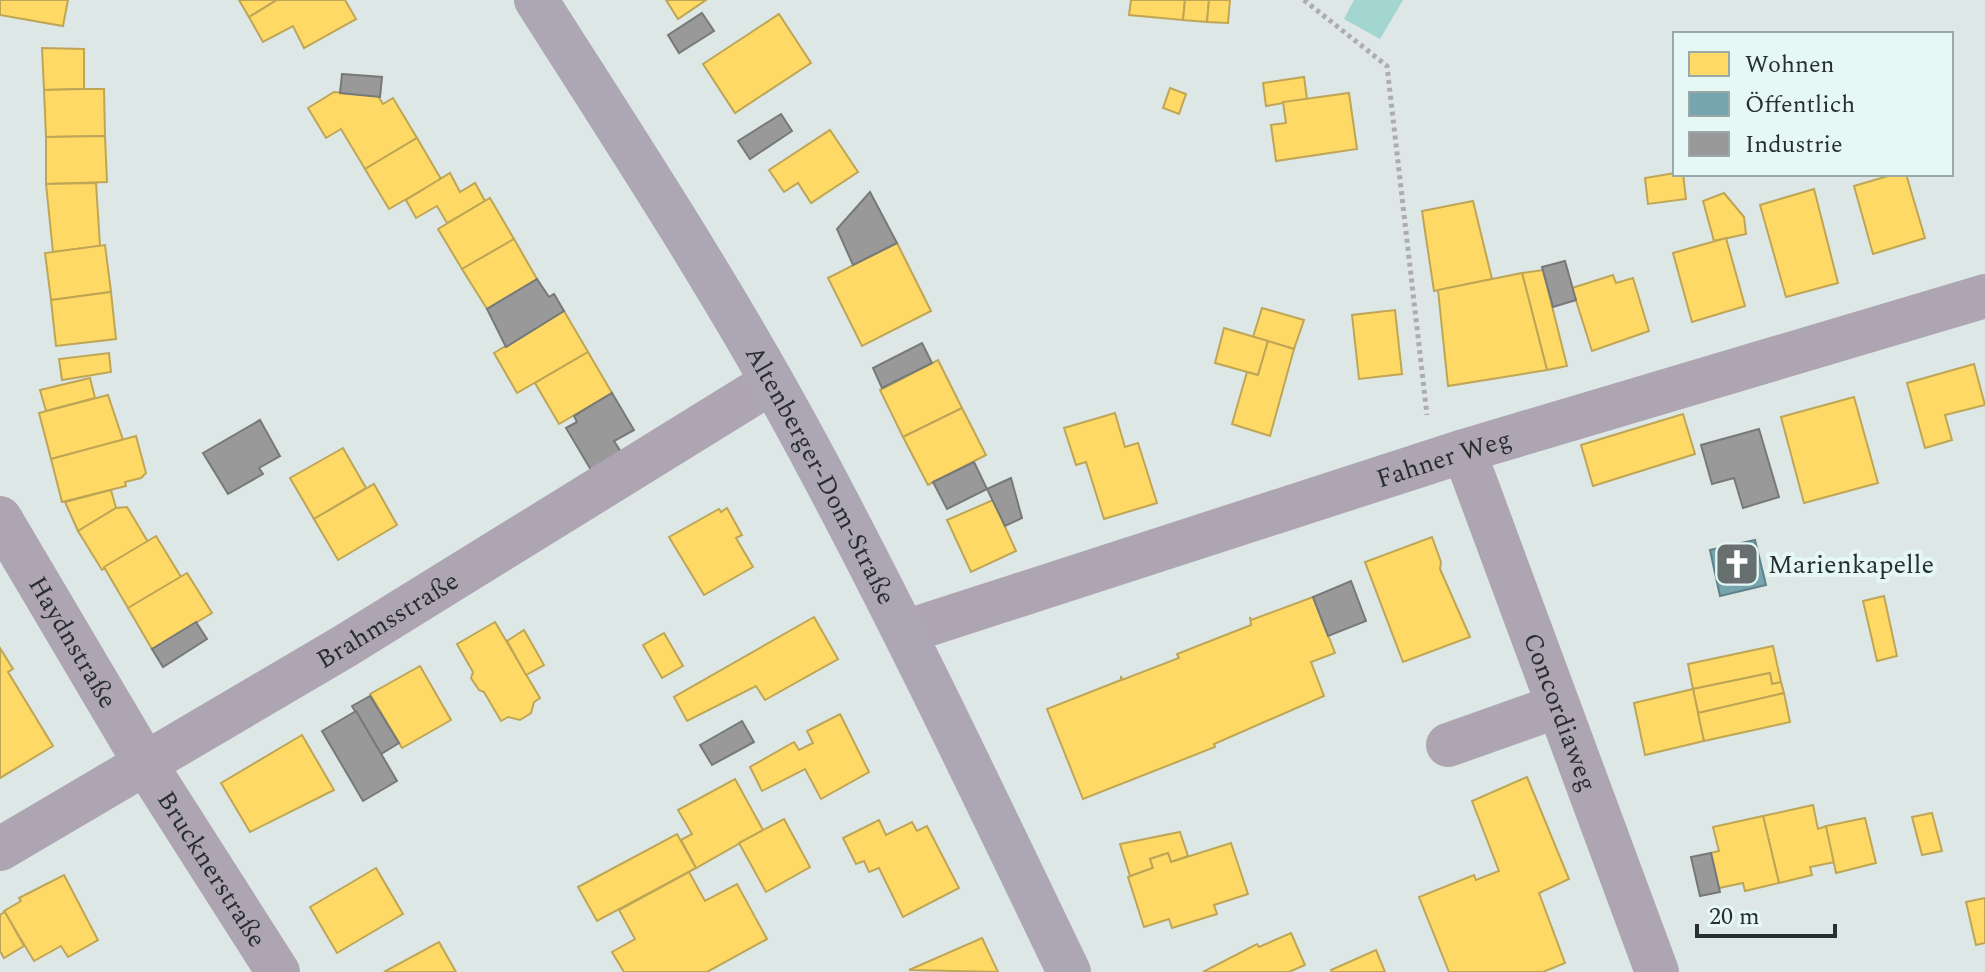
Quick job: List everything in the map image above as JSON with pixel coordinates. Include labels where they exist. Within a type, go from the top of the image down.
[{"type":"main road","name":"Altenberger-Dom-Straße","points":[[536,0],[772,382],[905,632],[1069,972]]},
{"type":"street","name":"Fahner Weg","points":[[905,632],[1448,457],[1985,296]]},
{"type":"street","name":"Brahmsstraße","points":[[0,849],[146,765],[772,382]]},
{"type":"street","name":"Concordiaweg","points":[[1448,457],[1558,706],[1657,972]]},
{"type":"street","name":"Haydnstraße","points":[[0,518],[146,765]]},
{"type":"street","points":[[1448,745],[1558,706]]},
{"type":"street","name":"Brucknerstraße","points":[[146,765],[278,972]]},
{"type":"path","points":[[1304,0],[1387,66],[1448,457]]},
{"type":"shaded area","points":[[1354,0],[1403,0],[1380,39],[1344,19]]},
{"type":"building: Wohnen","points":[[0,0],[68,0],[63,26],[0,15]]},
{"type":"building: Wohnen","points":[[239,0],[277,0],[249,17]]},
{"type":"building: Wohnen","points":[[277,0],[345,0],[356,19],[304,48],[293,26],[263,42],[249,17]]},
{"type":"building: Wohnen","points":[[666,0],[706,0],[678,19]]},
{"type":"building: Wohnen","points":[[1131,0],[1185,0],[1183,20],[1129,15]]},
{"type":"building: Wohnen","points":[[1185,0],[1209,0],[1207,22],[1183,20]]},
{"type":"building: Wohnen","points":[[1209,0],[1230,0],[1228,23],[1207,22]]},
{"type":"building: Wohnen","points":[[779,14],[811,63],[735,113],[703,64]]},
{"type":"building: Wohnen","points":[[42,48],[84,49],[84,89],[44,90]]},
{"type":"building: Wohnen","points":[[1304,77],[1307,99],[1266,106],[1263,83]]},
{"type":"building: Wohnen","points":[[1170,88],[1186,94],[1179,114],[1163,108]]},
{"type":"building: Wohnen","points":[[104,89],[105,136],[46,137],[44,90]]},
{"type":"building: Wohnen","points":[[334,92],[378,96],[383,104],[393,98],[417,138],[365,169],[341,129],[326,138],[308,108]]},
{"type":"building: Wohnen","points":[[1349,93],[1357,149],[1276,161],[1271,125],[1286,123],[1283,102]]},
{"type":"building: Wohnen","points":[[830,130],[858,172],[811,203],[798,183],[784,192],[769,170]]},
{"type":"building: Wohnen","points":[[105,136],[107,182],[46,184],[46,137]]},
{"type":"building: Wohnen","points":[[417,138],[441,179],[389,209],[365,169]]},
{"type":"building: Wohnen","points":[[450,173],[460,192],[475,183],[485,201],[447,223],[437,206],[416,218],[406,200]]},
{"type":"building: Wohnen","points":[[1673,173],[1673,176],[1683,176],[1686,199],[1648,204],[1645,178]]},
{"type":"building: Wohnen","points":[[1888,176],[1907,176],[1925,238],[1873,254],[1854,186]]},
{"type":"building: Wohnen","points":[[96,183],[100,246],[53,252],[46,184]]},
{"type":"building: Wohnen","points":[[1814,189],[1838,283],[1786,297],[1760,205]]},
{"type":"building: Wohnen","points":[[1724,193],[1744,217],[1746,234],[1714,241],[1703,201]]},
{"type":"building: Wohnen","points":[[490,198],[514,239],[462,269],[438,229]]},
{"type":"building: Wohnen","points":[[1473,201],[1492,279],[1434,291],[1422,211]]},
{"type":"building: Wohnen","points":[[1726,238],[1745,306],[1692,322],[1673,253]]},
{"type":"building: Wohnen","points":[[514,239],[537,279],[487,309],[462,269]]},
{"type":"building: Wohnen","points":[[897,243],[931,311],[862,346],[828,278]]},
{"type":"building: Wohnen","points":[[105,245],[111,292],[51,300],[45,253]]},
{"type":"building: Wohnen","points":[[1543,270],[1567,366],[1547,370],[1522,273]]},
{"type":"building: Wohnen","points":[[1522,273],[1547,370],[1448,386],[1438,290]]},
{"type":"building: Wohnen","points":[[1613,275],[1616,283],[1633,278],[1649,331],[1592,351],[1572,288]]},
{"type":"building: Wohnen","points":[[111,292],[116,339],[56,346],[51,300]]},
{"type":"building: Wohnen","points":[[1262,308],[1304,320],[1294,349],[1253,337]]},
{"type":"building: Wohnen","points":[[1395,310],[1402,374],[1359,379],[1352,315]]},
{"type":"building: Wohnen","points":[[564,311],[588,352],[517,393],[494,353]]},
{"type":"building: Wohnen","points":[[1224,328],[1268,341],[1258,375],[1215,363]]},
{"type":"building: Wohnen","points":[[1268,341],[1294,349],[1270,436],[1232,424],[1247,372],[1258,375]]},
{"type":"building: Wohnen","points":[[588,352],[612,393],[559,424],[535,383]]},
{"type":"building: Wohnen","points":[[109,353],[111,372],[62,380],[59,359]]},
{"type":"building: Wohnen","points":[[938,360],[962,408],[903,437],[880,390]]},
{"type":"building: Wohnen","points":[[1974,364],[1985,405],[1945,415],[1952,440],[1925,448],[1907,383]]},
{"type":"building: Wohnen","points":[[90,378],[95,398],[46,411],[40,390]]},
{"type":"building: Wohnen","points":[[108,395],[123,440],[51,459],[39,413]]},
{"type":"building: Wohnen","points":[[1854,397],[1878,483],[1804,503],[1781,417]]},
{"type":"building: Wohnen","points":[[962,408],[986,455],[928,485],[903,437]]},
{"type":"building: Wohnen","points":[[1115,413],[1125,447],[1138,443],[1157,503],[1104,519],[1086,462],[1076,465],[1064,428]]},
{"type":"building: Wohnen","points":[[1683,414],[1695,454],[1593,486],[1581,445]]},
{"type":"building: Wohnen","points":[[136,436],[146,473],[141,478],[125,482],[126,486],[62,502],[51,459]]},
{"type":"building: Wohnen","points":[[343,448],[366,488],[314,519],[290,478]]},
{"type":"building: Wohnen","points":[[374,484],[397,525],[338,560],[314,519]]},
{"type":"building: Wohnen","points":[[111,490],[116,508],[78,531],[65,502]]},
{"type":"building: Wohnen","points":[[993,500],[1016,551],[971,572],[947,520]]},
{"type":"building: Wohnen","points":[[127,507],[148,542],[102,570],[78,531],[116,508]]},
{"type":"building: Wohnen","points":[[727,508],[742,535],[736,538],[753,567],[704,595],[669,537],[719,509],[721,512]]},
{"type":"building: Wohnen","points":[[156,536],[181,577],[128,608],[104,567]]},
{"type":"building: Wohnen","points":[[1432,537],[1441,562],[1440,569],[1470,637],[1403,662],[1365,562]]},
{"type":"building: Wohnen","points":[[187,573],[212,613],[152,649],[128,608]]},
{"type":"building: Wohnen","points":[[1884,596],[1897,656],[1877,661],[1863,601]]},
{"type":"building: Wohnen","points":[[1313,597],[1335,653],[1311,662],[1324,696],[1214,744],[1215,747],[1083,799],[1047,709],[1121,680],[1121,676],[1122,680],[1179,658],[1177,654],[1251,625],[1250,617],[1251,620]]},
{"type":"building: Wohnen","points":[[814,617],[838,659],[765,700],[756,686],[687,721],[674,697]]},
{"type":"building: Wohnen","points":[[495,622],[540,698],[534,702],[531,713],[520,720],[508,717],[501,721],[484,692],[471,678],[473,672],[457,644]]},
{"type":"building: Wohnen","points":[[524,630],[544,665],[526,675],[507,641]]},
{"type":"building: Wohnen","points":[[664,633],[683,666],[662,678],[643,645]]},
{"type":"building: Wohnen","points":[[1773,646],[1781,682],[1772,684],[1770,673],[1693,689],[1688,664]]},
{"type":"building: Wohnen","points":[[0,648],[13,669],[8,672],[53,746],[0,778]]},
{"type":"building: Wohnen","points":[[420,666],[451,720],[402,748],[370,694]]},
{"type":"building: Wohnen","points":[[1770,673],[1772,684],[1781,682],[1784,693],[1698,713],[1693,689]]},
{"type":"building: Wohnen","points":[[1693,689],[1704,741],[1645,755],[1634,703]]},
{"type":"building: Wohnen","points":[[1784,693],[1790,722],[1704,741],[1698,713]]},
{"type":"building: Wohnen","points":[[840,714],[869,772],[821,799],[805,769],[762,791],[750,767],[794,742],[799,750],[813,743],[807,731]]},
{"type":"building: Wohnen","points":[[302,735],[334,790],[250,832],[221,783]]},
{"type":"building: Wohnen","points":[[1527,777],[1569,879],[1539,893],[1565,963],[1543,972],[1449,972],[1419,897],[1474,875],[1476,880],[1499,871],[1472,801]]},
{"type":"building: Wohnen","points":[[735,779],[763,830],[696,868],[681,840],[692,834],[678,810]]},
{"type":"building: Wohnen","points":[[1813,805],[1818,829],[1826,826],[1835,862],[1810,867],[1812,875],[1779,883],[1763,816]]},
{"type":"building: Wohnen","points":[[1932,813],[1942,851],[1922,855],[1912,817]]},
{"type":"building: Wohnen","points":[[1763,816],[1779,883],[1745,891],[1743,883],[1719,888],[1711,853],[1719,851],[1713,827]]},
{"type":"building: Wohnen","points":[[1865,818],[1876,863],[1836,873],[1826,826]]},
{"type":"building: Wohnen","points":[[784,819],[810,867],[766,892],[739,843]]},
{"type":"building: Wohnen","points":[[879,820],[886,835],[912,822],[917,831],[927,826],[959,888],[903,917],[879,868],[869,872],[864,861],[856,864],[843,838]]},
{"type":"building: Wohnen","points":[[1180,832],[1188,856],[1171,862],[1168,853],[1150,859],[1153,868],[1130,876],[1120,844]]},
{"type":"building: Wohnen","points":[[677,834],[696,868],[597,921],[578,887]]},
{"type":"building: Wohnen","points":[[1231,843],[1248,894],[1214,905],[1217,914],[1172,928],[1169,919],[1144,927],[1128,877],[1153,868],[1150,859],[1168,853],[1171,862]]},
{"type":"building: Wohnen","points":[[376,868],[403,914],[337,953],[310,907]]},
{"type":"building: Wohnen","points":[[689,872],[705,901],[737,884],[767,939],[707,972],[624,972],[612,952],[635,939],[619,910]]},
{"type":"building: Wohnen","points":[[64,875],[98,940],[68,957],[61,946],[34,961],[4,911],[21,901],[19,898]]},
{"type":"building: Wohnen","points":[[1985,898],[1985,943],[1976,945],[1966,902]]},
{"type":"building: Wohnen","points":[[5,912],[24,946],[4,958],[0,951],[0,915]]},
{"type":"building: Wohnen","points":[[1291,933],[1305,965],[1289,972],[1203,972],[1257,944],[1259,947]]},
{"type":"building: Wohnen","points":[[982,938],[998,972],[909,970]]},
{"type":"building: Wohnen","points":[[439,942],[456,972],[384,972]]},
{"type":"building: Wohnen","points":[[1376,950],[1385,972],[1331,970]]},
{"type":"building: Öffentlich","points":[[1755,540],[1766,585],[1720,596],[1710,550]]},
{"type":"building: Industrie","points":[[702,13],[714,31],[679,53],[668,35]]},
{"type":"building: Industrie","points":[[342,74],[382,77],[380,97],[340,93]]},
{"type":"building: Industrie","points":[[781,114],[792,131],[750,159],[738,141]]},
{"type":"building: Industrie","points":[[870,192],[897,243],[853,265],[837,229]]},
{"type":"building: Industrie","points":[[1565,261],[1576,300],[1553,307],[1542,267]]},
{"type":"building: Industrie","points":[[537,279],[549,297],[554,294],[564,311],[506,347],[487,309]]},
{"type":"building: Industrie","points":[[922,343],[932,363],[882,388],[873,368]]},
{"type":"building: Industrie","points":[[612,393],[634,430],[614,441],[621,452],[591,470],[566,428],[577,422],[574,416]]},
{"type":"building: Industrie","points":[[260,420],[280,456],[259,468],[263,474],[228,494],[203,453]]},
{"type":"building: Industrie","points":[[1759,429],[1779,497],[1743,508],[1734,478],[1712,484],[1701,445]]},
{"type":"building: Industrie","points":[[974,462],[987,489],[947,509],[933,482]]},
{"type":"building: Industrie","points":[[1011,478],[1022,518],[1005,526],[987,489]]},
{"type":"building: Industrie","points":[[1351,581],[1366,621],[1328,636],[1313,597]]},
{"type":"building: Industrie","points":[[196,622],[207,639],[163,667],[152,649]]},
{"type":"building: Industrie","points":[[370,696],[399,743],[381,754],[352,706]]},
{"type":"building: Industrie","points":[[356,711],[397,781],[363,801],[322,731]]},
{"type":"building: Industrie","points":[[742,721],[754,742],[712,765],[700,745]]},
{"type":"building: Industrie","points":[[1711,853],[1720,892],[1700,896],[1691,857]]},
{"type":"place","name":"Marienkapelle","points":[[1737,564]]}]
